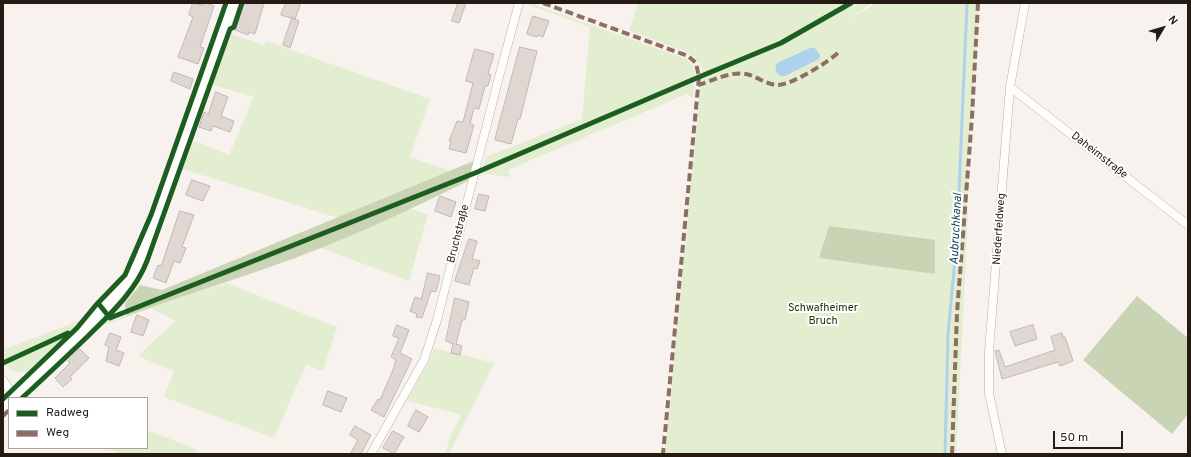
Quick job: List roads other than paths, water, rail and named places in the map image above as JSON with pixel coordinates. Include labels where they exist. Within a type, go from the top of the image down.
[{"type":"main road","points":[[13,397],[72,342],[103,310],[125,286],[140,263],[232,3]]},
{"type":"street","name":"Bruchstraße","points":[[371,454],[424,360],[439,314],[519,3]]},
{"type":"street","name":"Niederfeldweg","points":[[1002,454],[989,392],[989,351],[1010,87],[1025,3]]},
{"type":"street","name":"Daheimstraße","points":[[1010,87],[1188,225]]},
{"type":"street","points":[[3,380],[12,397]]},
{"type":"water","points":[[810,48],[815,48],[820,55],[819,59],[785,76],[780,76],[777,73],[777,63]]},
{"type":"waterway","name":"Aubruchkanal","points":[[945,454],[948,334],[957,238],[967,3]]},
{"type":"park label","name":"Schwafheimer Bruch","points":[[823,315]]}]
